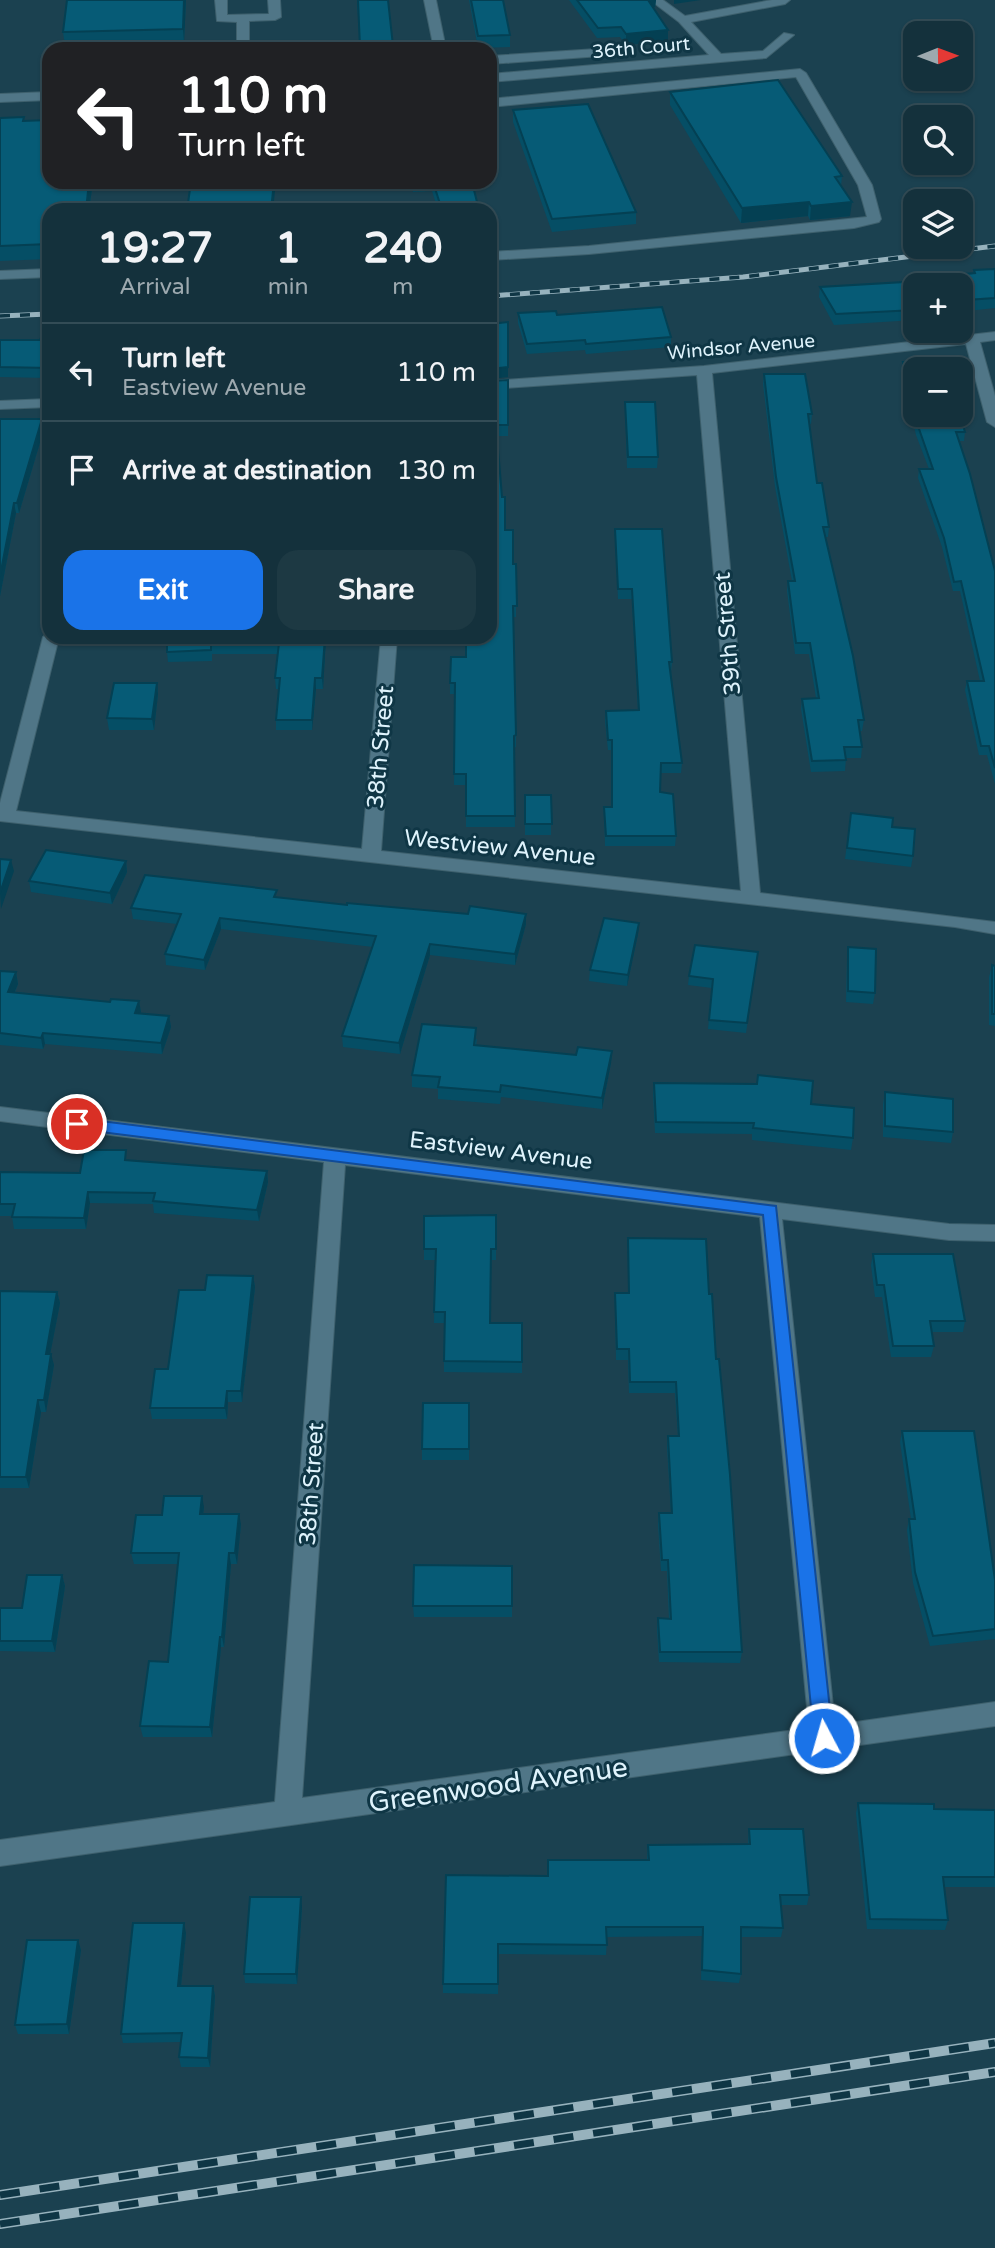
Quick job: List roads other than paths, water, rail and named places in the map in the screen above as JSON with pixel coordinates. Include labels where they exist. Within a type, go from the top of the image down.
[{"type":"street","points":[[221,0],[221,19],[275,17],[274,0]]},
{"type":"street","points":[[429,0],[438,42]]},
{"type":"street","points":[[656,0],[683,20],[719,59]]},
{"type":"street","points":[[683,20],[785,1]]},
{"type":"street","points":[[243,18],[243,42]]},
{"type":"street","name":"36th Court","points":[[497,78],[766,54],[788,35]]},
{"type":"street","points":[[497,60],[597,53]]},
{"type":"street","points":[[497,60],[511,77]]},
{"type":"street","points":[[497,102],[800,73],[864,185],[874,219],[854,224],[589,250],[497,256]]},
{"type":"street","points":[[0,98],[42,96]]},
{"type":"street","points":[[0,275],[42,274]]},
{"type":"street","name":"Windsor Avenue","points":[[973,340],[995,336]]},
{"type":"street","name":"Windsor Avenue","points":[[497,385],[704,370],[945,343]]},
{"type":"street","points":[[973,343],[995,422]]},
{"type":"street","name":"39th Street","points":[[704,370],[751,899]]},
{"type":"street","points":[[0,405],[42,403]]},
{"type":"street","points":[[3,815],[49,644]]},
{"type":"street","name":"38th Street","points":[[371,858],[388,644]]},
{"type":"street","name":"Westview Avenue","points":[[3,815],[955,921],[995,928]]},
{"type":"street","name":"Eastview Avenue","points":[[0,1114],[949,1232],[995,1233]]},
{"type":"street","name":"38th Street","points":[[288,1813],[335,1156]]},
{"type":"street","points":[[770,1210],[824,1738]]},
{"type":"street","name":"Greenwood Avenue","points":[[0,1853],[995,1714]]},
{"type":"railway","points":[[497,295],[743,277],[995,246]]},
{"type":"railway","points":[[0,316],[42,314]]},
{"type":"railway","points":[[0,2195],[995,2043]]},
{"type":"railway","points":[[0,2224],[995,2072]]}]
